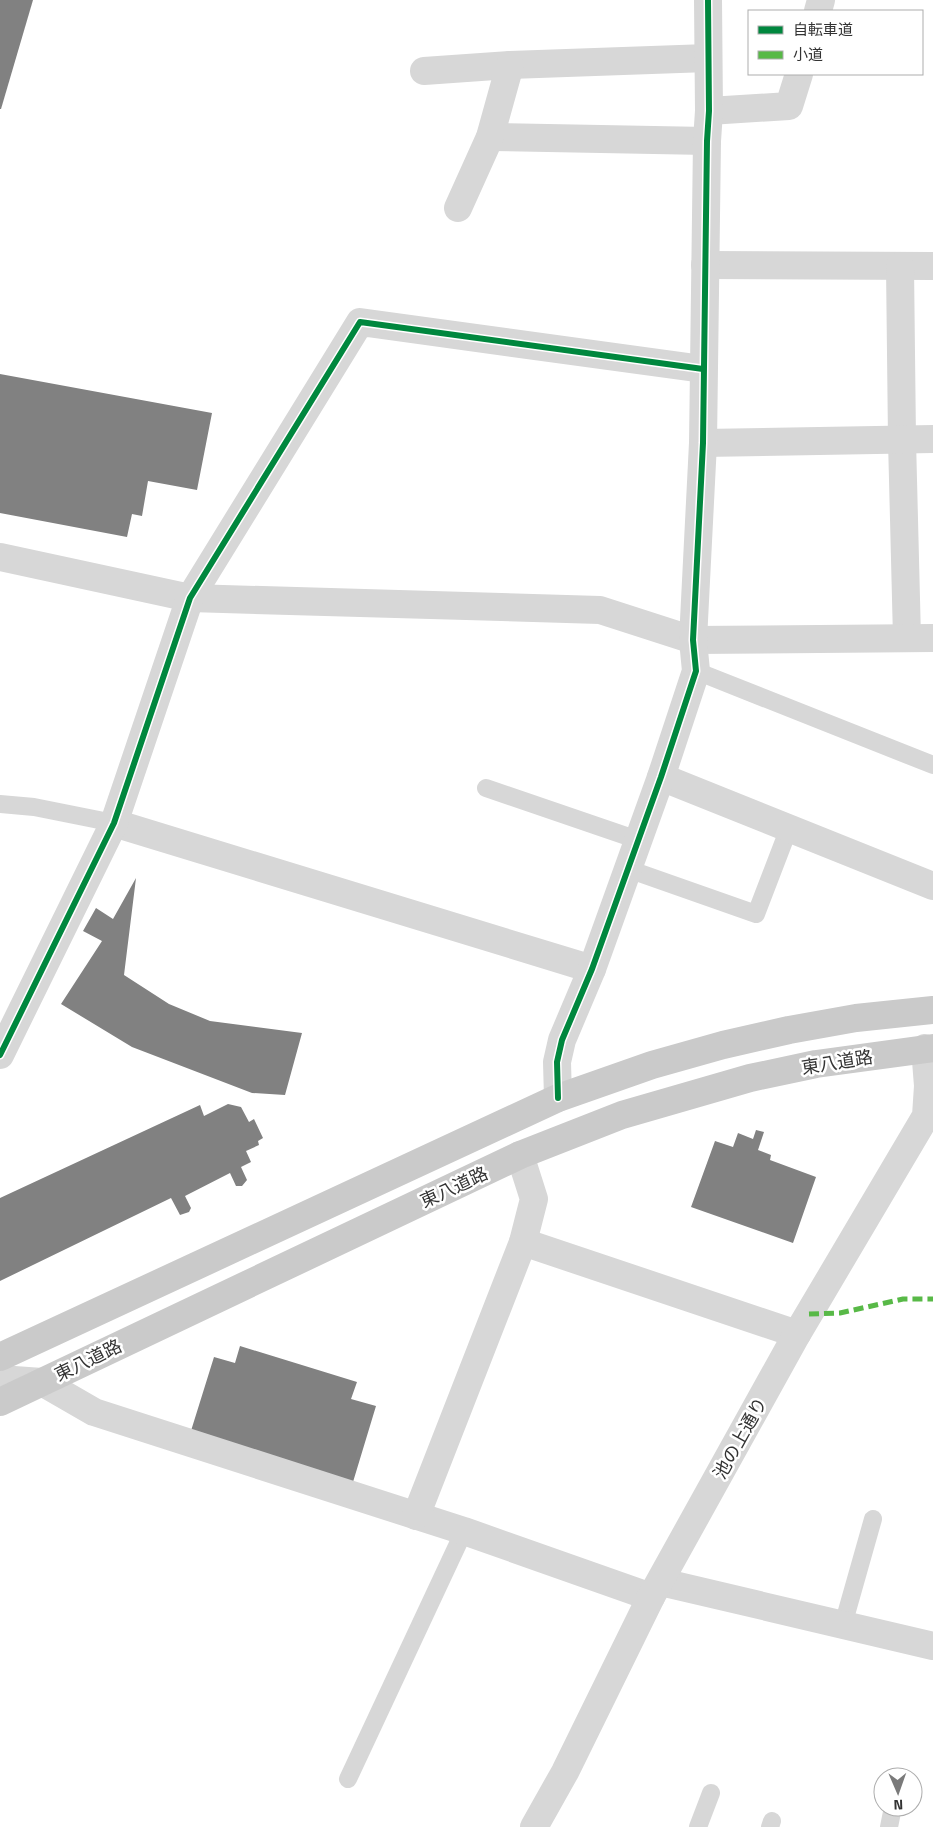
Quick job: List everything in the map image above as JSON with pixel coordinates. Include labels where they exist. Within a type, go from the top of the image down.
[{"type":"main road","points":[[0,1357],[558,1098],[652,1065],[733,1043],[789,1030],[856,1018],[933,1010]]},
{"type":"main road","name":"東八道路","points":[[0,1402],[520,1155],[622,1115],[750,1078],[816,1064],[929,1048]]},
{"type":"street","points":[[558,1098],[557,1062],[562,1040],[592,969],[661,777],[696,671],[693,640],[703,443],[709,111],[708,0]]},
{"type":"street","points":[[424,71],[510,65],[708,58]]},
{"type":"street","points":[[458,208],[490,137],[510,65]]},
{"type":"street","points":[[709,111],[789,106],[799,75]]},
{"type":"street","points":[[490,137],[707,141]]},
{"type":"street","points":[[705,265],[933,266]]},
{"type":"street","points":[[0,557],[190,598],[600,610],[693,640],[920,638],[902,440],[900,266]]},
{"type":"street","points":[[0,1055],[114,823],[190,598],[360,322],[703,369]]},
{"type":"street","points":[[703,443],[933,439]]},
{"type":"street","points":[[661,777],[933,886]]},
{"type":"street","points":[[114,823],[592,969]]},
{"type":"street","name":"池の上通り","points":[[534,1827],[565,1772],[656,1590],[797,1334],[926,1116],[929,1048]]},
{"type":"street","points":[[416,1516],[523,1242],[534,1199],[520,1155]]},
{"type":"street","points":[[523,1242],[797,1334]]},
{"type":"street","points":[[0,1379],[42,1382],[94,1412],[416,1516],[656,1590],[843,1625],[933,1646]]},
{"type":"lane","points":[[696,671],[933,765]]},
{"type":"lane","points":[[486,788],[638,840]]},
{"type":"lane","points":[[0,804],[34,807],[114,823]]},
{"type":"lane","points":[[628,869],[756,914],[789,828]]},
{"type":"lane","points":[[843,1625],[873,1519]]},
{"type":"lane","points":[[348,1779],[464,1531]]},
{"type":"lane","points":[[698,1827],[711,1793]]},
{"type":"building","points":[[0,0],[33,0],[1,109],[0,109]]},
{"type":"building","points":[[0,374],[212,413],[197,490],[148,481],[142,516],[132,514],[127,537],[0,513]]},
{"type":"building","points":[[136,878],[124,975],[169,1004],[210,1021],[302,1033],[285,1095],[252,1093],[132,1047],[61,1004],[102,941],[83,931],[96,908],[113,919]]},
{"type":"building","points":[[228,1104],[241,1107],[249,1122],[254,1119],[263,1138],[258,1141],[259,1145],[246,1151],[251,1162],[241,1167],[247,1180],[242,1186],[236,1186],[230,1173],[185,1196],[191,1208],[189,1212],[180,1215],[171,1198],[0,1281],[0,1198],[200,1105],[204,1116]]},
{"type":"building","points":[[756,1130],[764,1132],[758,1150],[771,1155],[770,1160],[816,1177],[793,1243],[691,1207],[715,1141],[733,1147],[738,1133],[753,1139]]},
{"type":"building","points":[[240,1346],[357,1382],[351,1399],[376,1406],[353,1482],[190,1434],[214,1357],[235,1363]]},
{"type":"marked path","points":[[809,1314],[840,1313],[903,1299],[933,1299]]},
{"type":"cycle path","points":[[558,1098],[557,1062],[562,1040],[592,969],[661,777],[696,671],[693,640],[703,443],[709,111],[708,0]]},
{"type":"cycle path","points":[[0,1055],[114,823],[190,598],[360,322],[703,369]]}]
